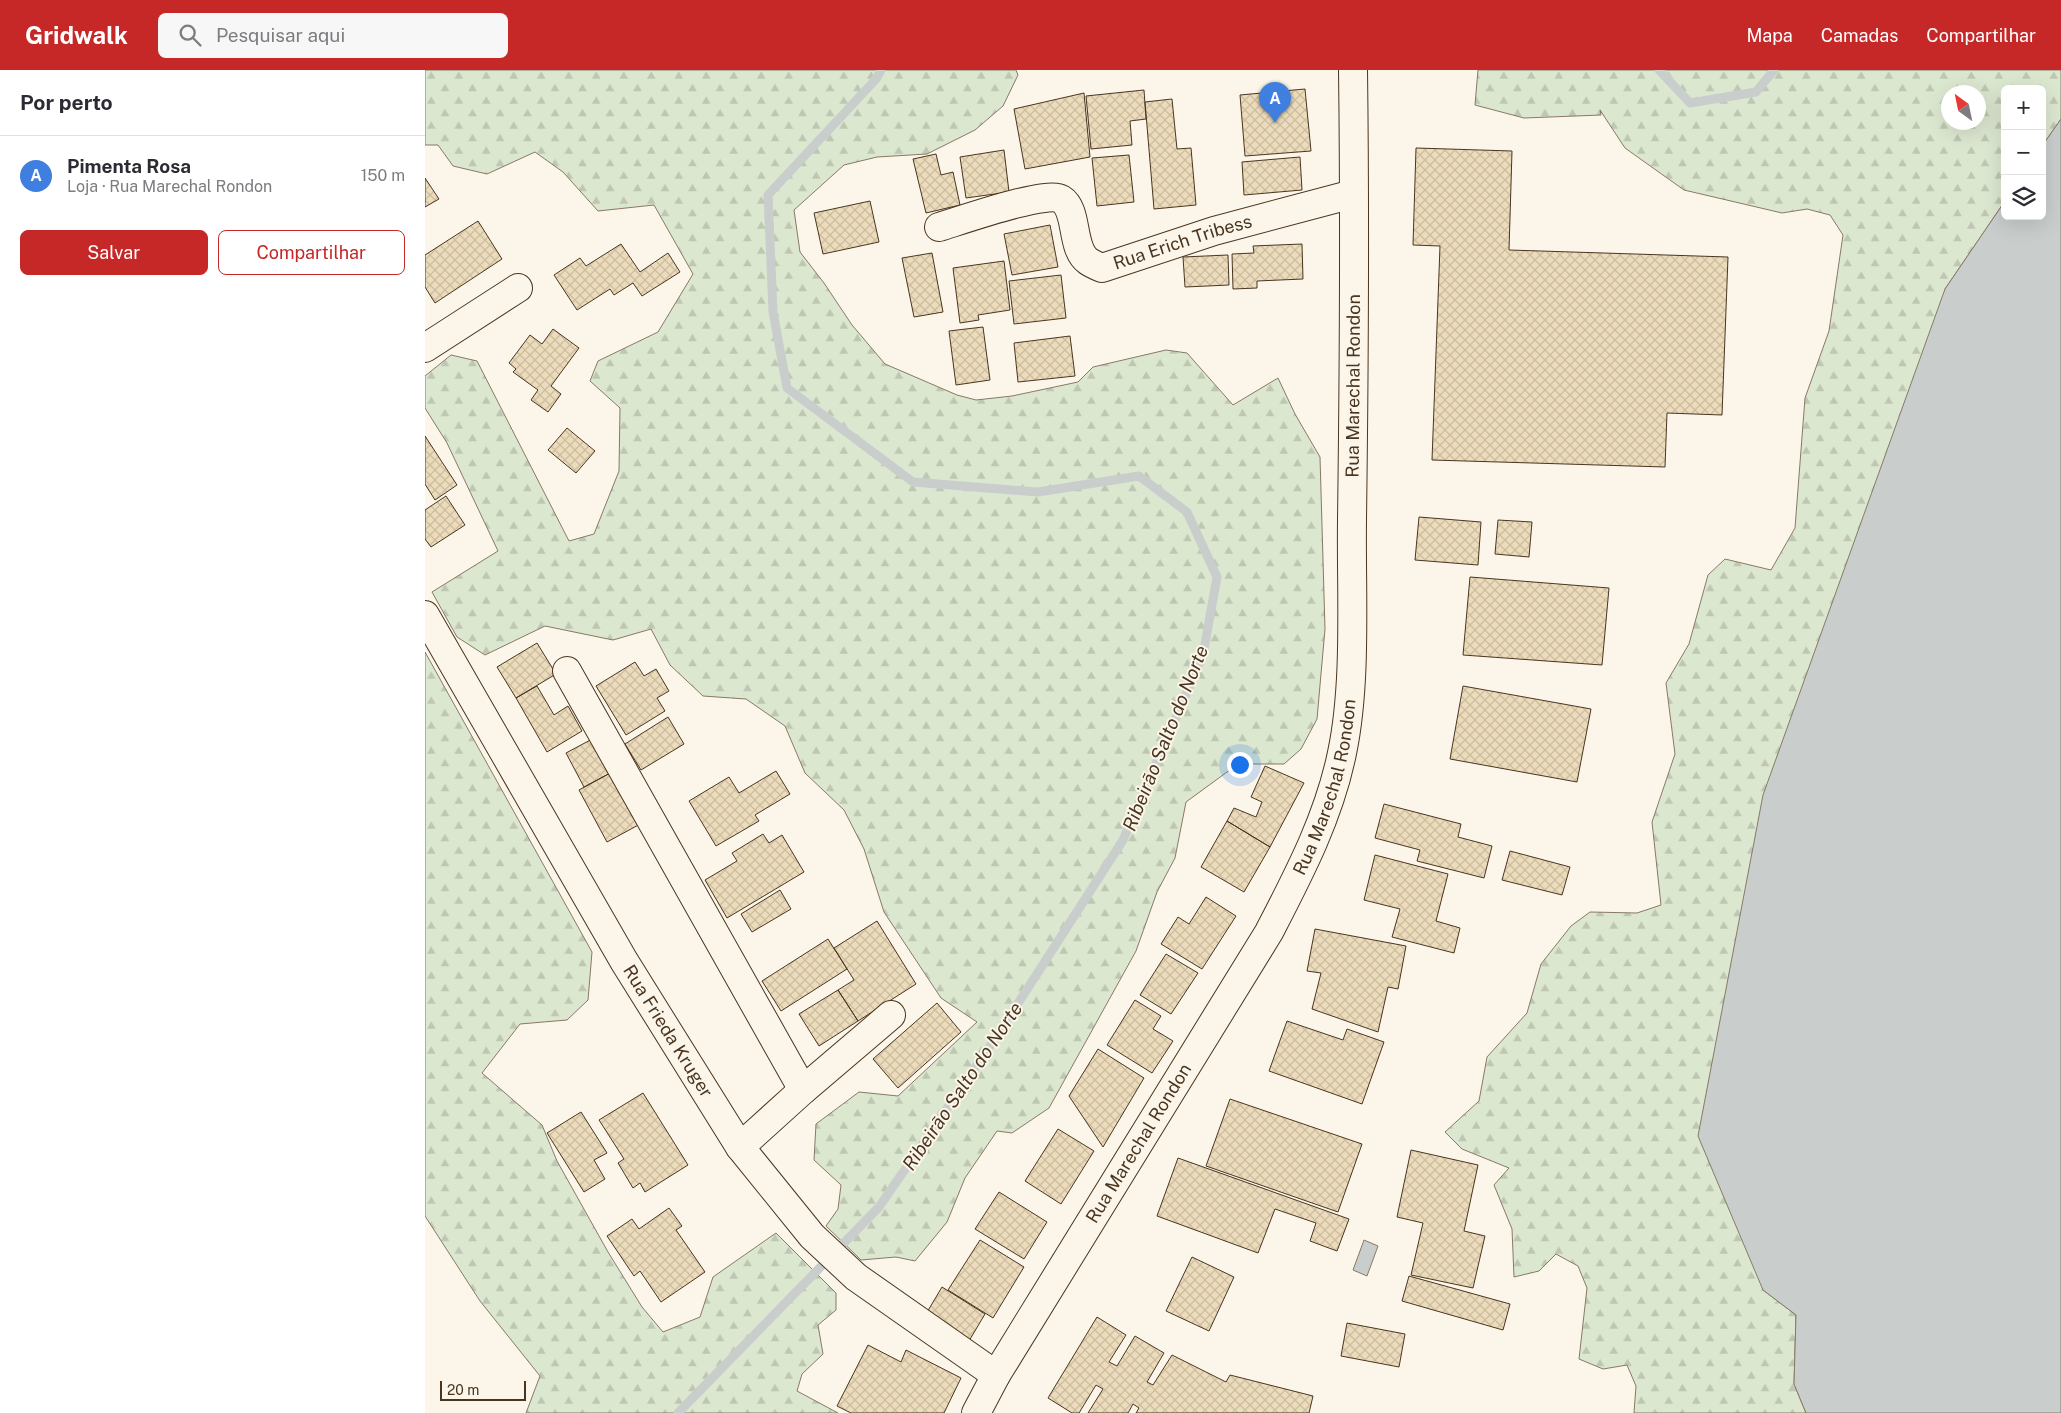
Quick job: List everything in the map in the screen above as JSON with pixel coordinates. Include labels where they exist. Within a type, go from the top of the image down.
[{"type":"street","name":"Rua Marechal Rondon","points":[[976,1413],[996,1375],[1269,932],[1307,859],[1332,794],[1343,751],[1350,686],[1354,361],[1353,70]]},
{"type":"street","name":"Rua Erich Tribess","points":[[939,227],[1008,206],[1052,196],[1062,199],[1069,208],[1078,244],[1087,260],[1102,268],[1214,231],[1353,194]]},
{"type":"street","points":[[425,348],[518,288]]},
{"type":"street","name":"Rua Frieda Kruger","points":[[425,615],[624,961],[741,1147],[812,1236],[856,1277],[996,1375]]},
{"type":"street","points":[[567,671],[803,1090]]},
{"type":"street","points":[[741,1147],[803,1090],[891,1015]]},
{"type":"green space","points":[[425,70],[1016,70],[1018,75],[1003,106],[975,130],[927,154],[877,157],[844,165],[794,210],[800,252],[824,283],[852,325],[885,364],[957,395],[976,400],[1012,396],[1078,382],[1093,367],[1166,350],[1187,353],[1233,405],[1278,378],[1295,414],[1320,457],[1325,629],[1317,719],[1301,749],[1284,764],[1238,764],[1186,802],[1175,858],[1157,892],[1136,951],[1049,1108],[1012,1133],[997,1131],[965,1178],[947,1222],[915,1261],[896,1257],[861,1260],[826,1226],[838,1209],[841,1185],[814,1160],[816,1124],[859,1092],[898,1096],[977,1022],[941,998],[884,912],[864,849],[844,810],[805,773],[785,726],[746,699],[703,696],[670,665],[651,629],[613,640],[545,626],[485,655],[457,637],[432,592],[498,551],[447,443],[425,408],[425,376],[451,355],[477,361],[569,541],[594,534],[619,471],[620,408],[590,381],[598,361],[658,332],[693,274],[654,205],[598,211],[563,172],[535,152],[487,174],[453,166],[438,145],[425,145]]},
{"type":"green space","points":[[1478,70],[2061,70],[2061,119],[2046,140],[2046,85],[2001,85],[2001,207],[1945,289],[1763,1290],[1796,1315],[1794,1384],[1806,1413],[1634,1413],[1636,1386],[1627,1365],[1603,1369],[1579,1359],[1587,1288],[1578,1266],[1556,1254],[1539,1271],[1514,1277],[1512,1229],[1494,1185],[1509,1168],[1462,1149],[1445,1132],[1479,1101],[1487,1057],[1527,1013],[1541,964],[1571,926],[1590,912],[1637,913],[1661,905],[1652,822],[1675,754],[1666,683],[1689,644],[1708,575],[1725,559],[1771,570],[1795,528],[1805,398],[1829,331],[1843,235],[1830,215],[1807,209],[1782,213],[1684,190],[1625,148],[1600,110],[1601,115],[1524,118],[1475,105]]},
{"type":"green space","points":[[425,652],[592,952],[588,1000],[567,1020],[520,1024],[482,1073],[542,1125],[557,1161],[608,1252],[642,1307],[663,1332],[700,1317],[713,1277],[776,1233],[836,1293],[836,1310],[818,1325],[823,1354],[802,1374],[797,1391],[838,1413],[526,1413],[540,1376],[480,1301],[425,1216]]},
{"type":"shaded area","points":[[2061,119],[2061,1413],[1806,1413],[1794,1384],[1796,1315],[1763,1290],[1698,1136],[1763,795],[1945,289],[2001,207],[2001,220],[2046,220],[2046,140]]},
{"type":"shaded area","points":[[1364,1240],[1378,1246],[1367,1276],[1353,1270]]},
{"type":"building","points":[[1305,89],[1311,151],[1245,156],[1240,95]]},
{"type":"building","points":[[1144,90],[1146,119],[1130,121],[1132,145],[1091,149],[1086,96]]},
{"type":"building","points":[[1084,93],[1090,157],[1025,169],[1014,109]]},
{"type":"building","points":[[1172,99],[1177,149],[1191,148],[1196,205],[1154,209],[1145,102]]},
{"type":"building","points":[[1416,148],[1512,151],[1509,250],[1728,257],[1722,415],[1667,413],[1665,467],[1432,460],[1440,246],[1413,245]]},
{"type":"building","points":[[1004,150],[1009,192],[966,198],[960,157]]},
{"type":"building","points":[[936,154],[941,175],[953,172],[960,205],[926,213],[913,159]]},
{"type":"building","points":[[1129,155],[1134,202],[1097,206],[1092,158]]},
{"type":"building","points":[[1300,157],[1302,190],[1244,195],[1242,162]]},
{"type":"building","points":[[425,178],[439,199],[425,207]]},
{"type":"building","points":[[870,201],[879,242],[823,254],[814,213]]},
{"type":"building","points":[[478,221],[502,259],[435,303],[425,287],[425,255]]},
{"type":"building","points":[[1050,225],[1058,267],[1012,275],[1004,234]]},
{"type":"building","points":[[621,244],[640,272],[668,253],[680,272],[642,296],[633,283],[614,295],[610,289],[577,310],[554,275],[580,258],[586,266]]},
{"type":"building","points":[[1302,244],[1303,279],[1257,281],[1257,288],[1233,289],[1232,254],[1254,253],[1253,246]]},
{"type":"building","points":[[932,253],[943,312],[914,317],[902,258]]},
{"type":"building","points":[[1228,255],[1229,285],[1185,287],[1183,257]]},
{"type":"building","points":[[1004,261],[1010,310],[978,315],[979,320],[960,323],[953,268]]},
{"type":"building","points":[[1061,275],[1066,318],[1014,324],[1009,281]]},
{"type":"building","points":[[983,327],[990,380],[956,385],[949,331]]},
{"type":"building","points":[[553,329],[579,348],[551,386],[561,394],[548,412],[531,400],[538,390],[513,372],[516,369],[509,363],[530,335],[542,344]]},
{"type":"building","points":[[1070,336],[1075,376],[1018,382],[1014,343]]},
{"type":"building","points":[[567,428],[595,451],[576,473],[548,450]]},
{"type":"building","points":[[425,436],[457,485],[435,500],[425,484]]},
{"type":"building","points":[[446,496],[465,525],[431,547],[425,539],[425,510]]},
{"type":"building","points":[[1419,517],[1481,522],[1478,565],[1415,560]]},
{"type":"building","points":[[1498,520],[1532,522],[1529,557],[1495,554]]},
{"type":"building","points":[[1470,577],[1609,588],[1602,665],[1463,655]]},
{"type":"building","points":[[537,643],[556,674],[516,698],[497,667]]},
{"type":"building","points":[[635,662],[644,676],[656,669],[669,691],[657,698],[665,711],[626,735],[596,686]]},
{"type":"building","points":[[537,686],[554,715],[568,706],[582,731],[547,752],[516,698]]},
{"type":"building","points":[[1463,686],[1591,709],[1577,782],[1450,759]]},
{"type":"building","points":[[668,717],[684,744],[641,770],[625,744]]},
{"type":"building","points":[[596,737],[614,771],[584,787],[566,753]]},
{"type":"building","points":[[1265,766],[1304,783],[1270,847],[1227,821],[1234,808],[1256,817],[1262,802],[1251,797]]},
{"type":"building","points":[[614,771],[642,823],[607,842],[579,790]]},
{"type":"building","points":[[776,771],[790,794],[755,815],[759,821],[716,846],[689,801],[729,777],[739,793]]},
{"type":"building","points":[[1384,804],[1461,824],[1458,837],[1492,846],[1484,878],[1417,861],[1420,850],[1375,838]]},
{"type":"building","points":[[1227,821],[1270,847],[1244,892],[1201,867]]},
{"type":"building","points":[[763,834],[769,843],[782,835],[804,872],[727,918],[705,880],[737,861],[732,853]]},
{"type":"building","points":[[1510,851],[1570,867],[1562,895],[1502,880]]},
{"type":"building","points":[[1375,855],[1448,874],[1436,921],[1460,928],[1454,953],[1392,937],[1400,909],[1364,900]]},
{"type":"building","points":[[780,890],[791,909],[752,932],[741,914]]},
{"type":"building","points":[[1206,897],[1236,916],[1202,969],[1161,944],[1178,917],[1189,924]]},
{"type":"building","points":[[877,921],[916,984],[858,1021],[838,990],[854,980],[834,948]]},
{"type":"building","points":[[1315,929],[1406,946],[1398,989],[1388,987],[1378,1032],[1312,1009],[1321,973],[1307,971]]},
{"type":"building","points":[[828,939],[847,969],[781,1011],[762,981]]},
{"type":"building","points":[[1166,954],[1198,973],[1171,1014],[1140,995]]},
{"type":"building","points":[[838,990],[858,1021],[819,1046],[799,1014]]},
{"type":"building","points":[[1135,1000],[1161,1016],[1153,1029],[1173,1041],[1152,1073],[1107,1045]]},
{"type":"building","points":[[937,1003],[961,1032],[898,1088],[873,1059]]},
{"type":"building","points":[[1287,1021],[1343,1040],[1347,1029],[1384,1042],[1362,1104],[1269,1071]]},
{"type":"building","points":[[1098,1049],[1144,1078],[1103,1147],[1069,1096]]},
{"type":"building","points":[[643,1093],[688,1165],[645,1192],[640,1183],[633,1188],[618,1163],[624,1159],[599,1120]]},
{"type":"building","points":[[1230,1099],[1362,1144],[1338,1212],[1206,1166]]},
{"type":"building","points":[[581,1112],[607,1153],[594,1160],[605,1179],[584,1192],[547,1133]]},
{"type":"building","points":[[1058,1129],[1094,1151],[1061,1204],[1025,1181]]},
{"type":"building","points":[[1411,1150],[1478,1165],[1464,1231],[1485,1236],[1473,1288],[1411,1275],[1423,1223],[1397,1217]]},
{"type":"building","points":[[1178,1158],[1349,1219],[1337,1251],[1310,1241],[1316,1223],[1275,1209],[1258,1253],[1157,1216]]},
{"type":"building","points":[[999,1192],[1047,1222],[1024,1259],[975,1229]]},
{"type":"building","points":[[669,1208],[682,1226],[676,1230],[705,1272],[661,1302],[640,1271],[634,1276],[607,1236],[632,1219],[639,1229]]},
{"type":"building","points":[[980,1240],[1024,1267],[993,1318],[948,1290]]},
{"type":"building","points":[[1192,1257],[1234,1277],[1209,1331],[1166,1311]]},
{"type":"building","points":[[1409,1276],[1510,1304],[1503,1330],[1402,1301]]},
{"type":"building","points":[[942,1287],[985,1314],[966,1346],[923,1319]]},
{"type":"building","points":[[1097,1317],[1126,1335],[1109,1362],[1117,1366],[1135,1336],[1164,1353],[1147,1382],[1153,1385],[1172,1355],[1226,1382],[1230,1375],[1313,1396],[1309,1413],[1136,1413],[1139,1408],[1133,1404],[1128,1413],[1088,1413],[1103,1389],[1096,1385],[1079,1413],[1072,1413],[1048,1398]]},
{"type":"building","points":[[1347,1323],[1405,1334],[1399,1367],[1341,1356]]},
{"type":"building","points":[[868,1345],[901,1362],[906,1350],[961,1378],[944,1413],[851,1413],[837,1406]]},
{"type":"waterway","name":"Ribeirão Salto do Norte","points":[[678,1413],[879,1207],[999,1033],[1123,840],[1203,655],[1217,577],[1187,512],[1139,476],[1038,492],[913,482],[787,388],[773,312],[768,195],[876,79],[881,70]]},
{"type":"waterway","name":"Ribeirão Salto do Norte","points":[[1659,70],[1690,103],[1756,92],[1774,70]]},
{"type":"place","name":"Pimenta Rosa","points":[[1275,123]]}]
